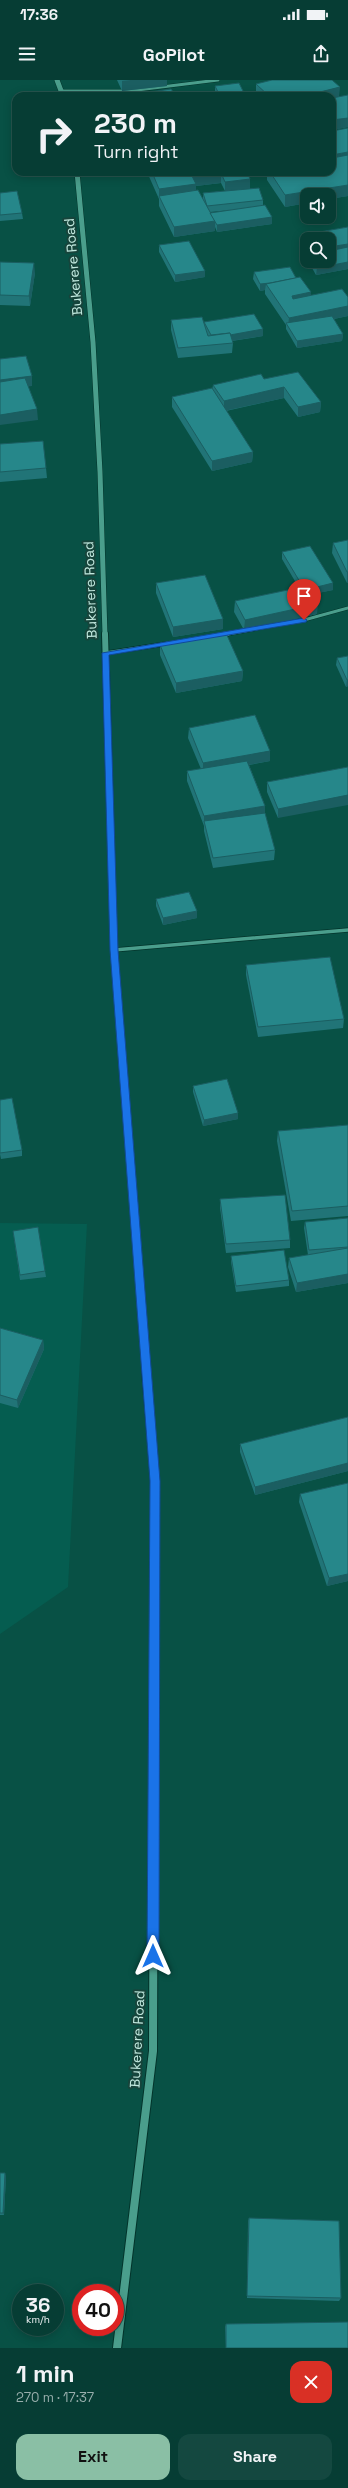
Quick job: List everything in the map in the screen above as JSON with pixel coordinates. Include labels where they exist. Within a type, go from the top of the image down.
[{"type":"street","points":[[57,80],[61,92]]},
{"type":"street","points":[[107,92],[129,91],[218,80]]},
{"type":"street","name":"Bukerere Road","points":[[77,176],[93,342],[106,653],[114,950],[155,1481],[153,2051],[117,2348]]},
{"type":"street","points":[[215,636],[304,620],[348,608]]},
{"type":"street","points":[[106,653],[171,643]]},
{"type":"street","points":[[114,950],[348,930]]},
{"type":"shaded area","points":[[0,1223],[87,1224],[68,1587],[0,1634]]},
{"type":"building","points":[[272,80],[332,80],[340,87],[320,92],[265,92],[256,84]]},
{"type":"building","points":[[239,83],[244,92],[218,92],[215,86]]},
{"type":"building","points":[[171,89],[173,92],[151,92]]},
{"type":"building","points":[[348,95],[348,118],[336,120],[336,97]]},
{"type":"building","points":[[348,128],[348,152],[336,154],[336,130]]},
{"type":"building","points":[[348,155],[348,185],[329,188],[300,188],[300,193],[285,195],[273,176],[336,176],[336,157]]},
{"type":"building","points":[[154,176],[192,176],[196,184],[159,189]]},
{"type":"building","points":[[222,176],[249,176],[250,179],[225,182]]},
{"type":"building","points":[[259,188],[263,200],[207,206],[203,193]]},
{"type":"building","points":[[198,190],[215,221],[174,227],[159,196]]},
{"type":"building","points":[[17,191],[22,213],[0,215],[0,193]]},
{"type":"building","points":[[265,205],[272,217],[217,225],[210,213]]},
{"type":"building","points":[[348,227],[348,244],[336,246],[336,232],[319,232]]},
{"type":"building","points":[[189,241],[205,271],[175,275],[159,245]]},
{"type":"building","points":[[348,247],[348,262],[336,264],[336,250]]},
{"type":"building","points":[[0,262],[34,263],[29,296],[0,295]]},
{"type":"building","points":[[290,267],[296,278],[270,283],[260,284],[254,272]]},
{"type":"building","points":[[300,277],[311,292],[292,296],[293,299],[342,289],[348,297],[348,306],[289,318],[266,284]]},
{"type":"building","points":[[254,314],[263,329],[230,335],[230,333],[211,335],[204,322]]},
{"type":"building","points":[[332,316],[343,334],[297,341],[286,323]]},
{"type":"building","points":[[202,317],[208,336],[230,333],[233,343],[178,348],[171,320]]},
{"type":"building","points":[[26,356],[32,376],[0,380],[0,359]]},
{"type":"building","points":[[298,372],[321,402],[298,407],[284,387],[224,401],[213,385],[261,374],[264,379]]},
{"type":"building","points":[[25,378],[37,409],[0,415],[0,382]]},
{"type":"building","points":[[212,388],[253,452],[212,461],[172,397]]},
{"type":"building","points":[[43,441],[46,468],[0,472],[0,444]]},
{"type":"building","points":[[348,540],[348,572],[347,572],[333,543]]},
{"type":"building","points":[[310,546],[333,583],[309,589],[307,586],[303,587],[282,552]]},
{"type":"building","points":[[205,575],[223,619],[173,627],[156,583]]},
{"type":"building","points":[[307,586],[318,604],[245,620],[235,601]]},
{"type":"building","points":[[226,633],[243,671],[176,683],[160,645]]},
{"type":"building","points":[[348,656],[348,680],[347,680],[337,658]]},
{"type":"building","points":[[255,715],[270,751],[203,763],[189,728]]},
{"type":"building","points":[[247,761],[265,806],[204,816],[187,771]]},
{"type":"building","points":[[348,767],[348,795],[278,809],[267,782]]},
{"type":"building","points":[[265,813],[275,850],[213,858],[204,821]]},
{"type":"building","points":[[189,892],[197,911],[163,918],[156,899]]},
{"type":"building","points":[[330,957],[344,1019],[258,1027],[246,965]]},
{"type":"building","points":[[227,1079],[238,1113],[204,1120],[193,1086]]},
{"type":"building","points":[[12,1098],[22,1150],[0,1153],[0,1100]]},
{"type":"building","points":[[348,1125],[348,1206],[292,1211],[278,1131]]},
{"type":"building","points":[[285,1195],[290,1240],[226,1244],[220,1199]]},
{"type":"building","points":[[348,1218],[348,1247],[309,1250],[305,1222]]},
{"type":"building","points":[[38,1227],[45,1271],[20,1275],[13,1231]]},
{"type":"building","points":[[348,1248],[348,1274],[297,1283],[289,1258]]},
{"type":"building","points":[[284,1250],[289,1280],[236,1286],[231,1256]]},
{"type":"building","points":[[0,1328],[43,1340],[17,1400],[0,1395]]},
{"type":"building","points":[[348,1417],[348,1463],[255,1487],[240,1444]]},
{"type":"building","points":[[348,1483],[348,1574],[329,1578],[300,1494]]},
{"type":"building","points":[[0,2173],[5,2173],[3,2213],[0,2213]]},
{"type":"building","points":[[249,2218],[339,2221],[341,2298],[247,2296]]},
{"type":"building","points":[[348,2322],[348,2348],[226,2348],[226,2324]]},
{"type":"route","points":[[153,1956],[155,1481],[114,950],[106,653],[193,640],[304,620]]}]
